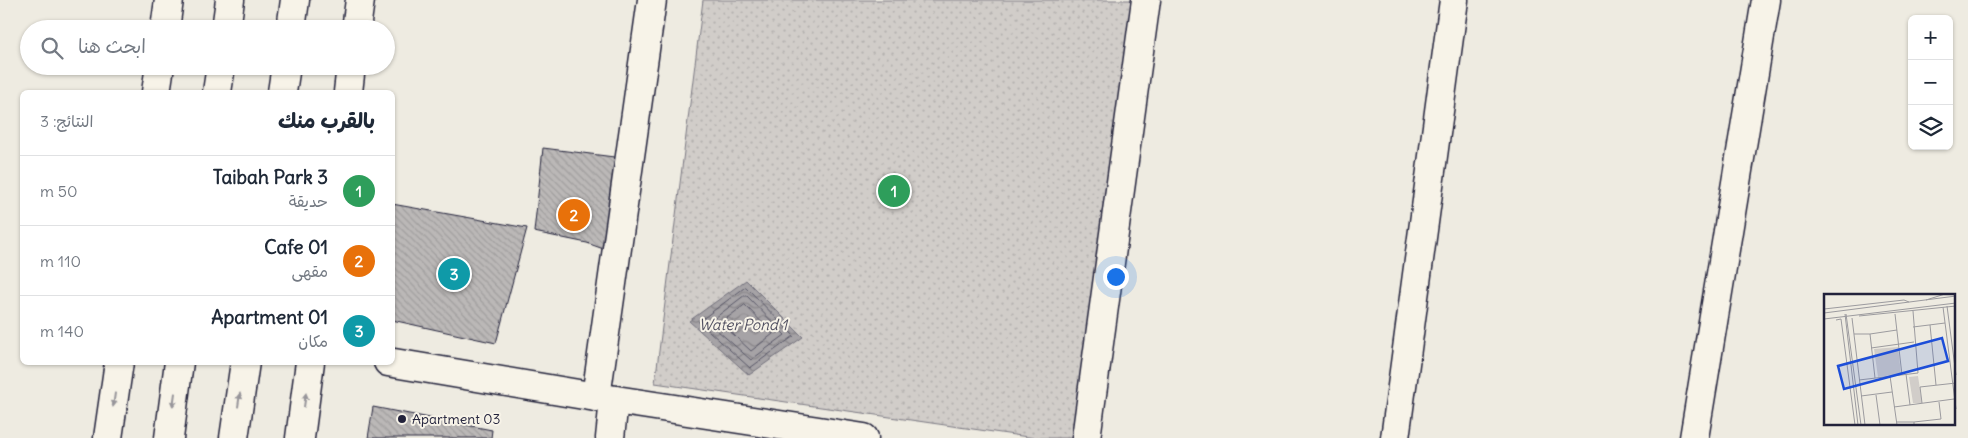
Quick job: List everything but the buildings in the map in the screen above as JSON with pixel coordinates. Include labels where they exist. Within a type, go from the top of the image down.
[{"type":"street","points":[[166,20],[169,0]]},
{"type":"street","points":[[227,20],[230,0]]},
{"type":"street","points":[[292,20],[295,0]]},
{"type":"street","points":[[357,20],[360,0]]},
{"type":"street","points":[[610,438],[605,398],[652,0]]},
{"type":"street","points":[[1086,438],[1146,0]]},
{"type":"street","points":[[1395,438],[1454,0]]},
{"type":"street","points":[[1694,438],[1766,0]]},
{"type":"street","points":[[156,90],[159,75]]},
{"type":"street","points":[[217,90],[220,75]]},
{"type":"street","points":[[282,90],[285,75]]},
{"type":"street","points":[[348,90],[350,75]]},
{"type":"street","points":[[395,363],[864,438]]},
{"type":"street","points":[[108,438],[119,365]]},
{"type":"street","points":[[169,438],[179,365]]},
{"type":"street","points":[[234,438],[244,365]]},
{"type":"street","points":[[300,438],[310,365]]},
{"type":"shaded area","points":[[703,0],[1136,0],[1075,438],[1035,438],[655,383]]},
{"type":"water","name":"Water Pond 1","points":[[746,280],[803,337],[749,375],[689,321]]},
{"type":"place","name":"Taibah Park 3","points":[[894,191]]},
{"type":"place","name":"Cafe 01","points":[[574,215]]},
{"type":"place","name":"Apartment 01","points":[[454,274]]},
{"type":"place","name":"Apartment 03","points":[[402,419]]}]
